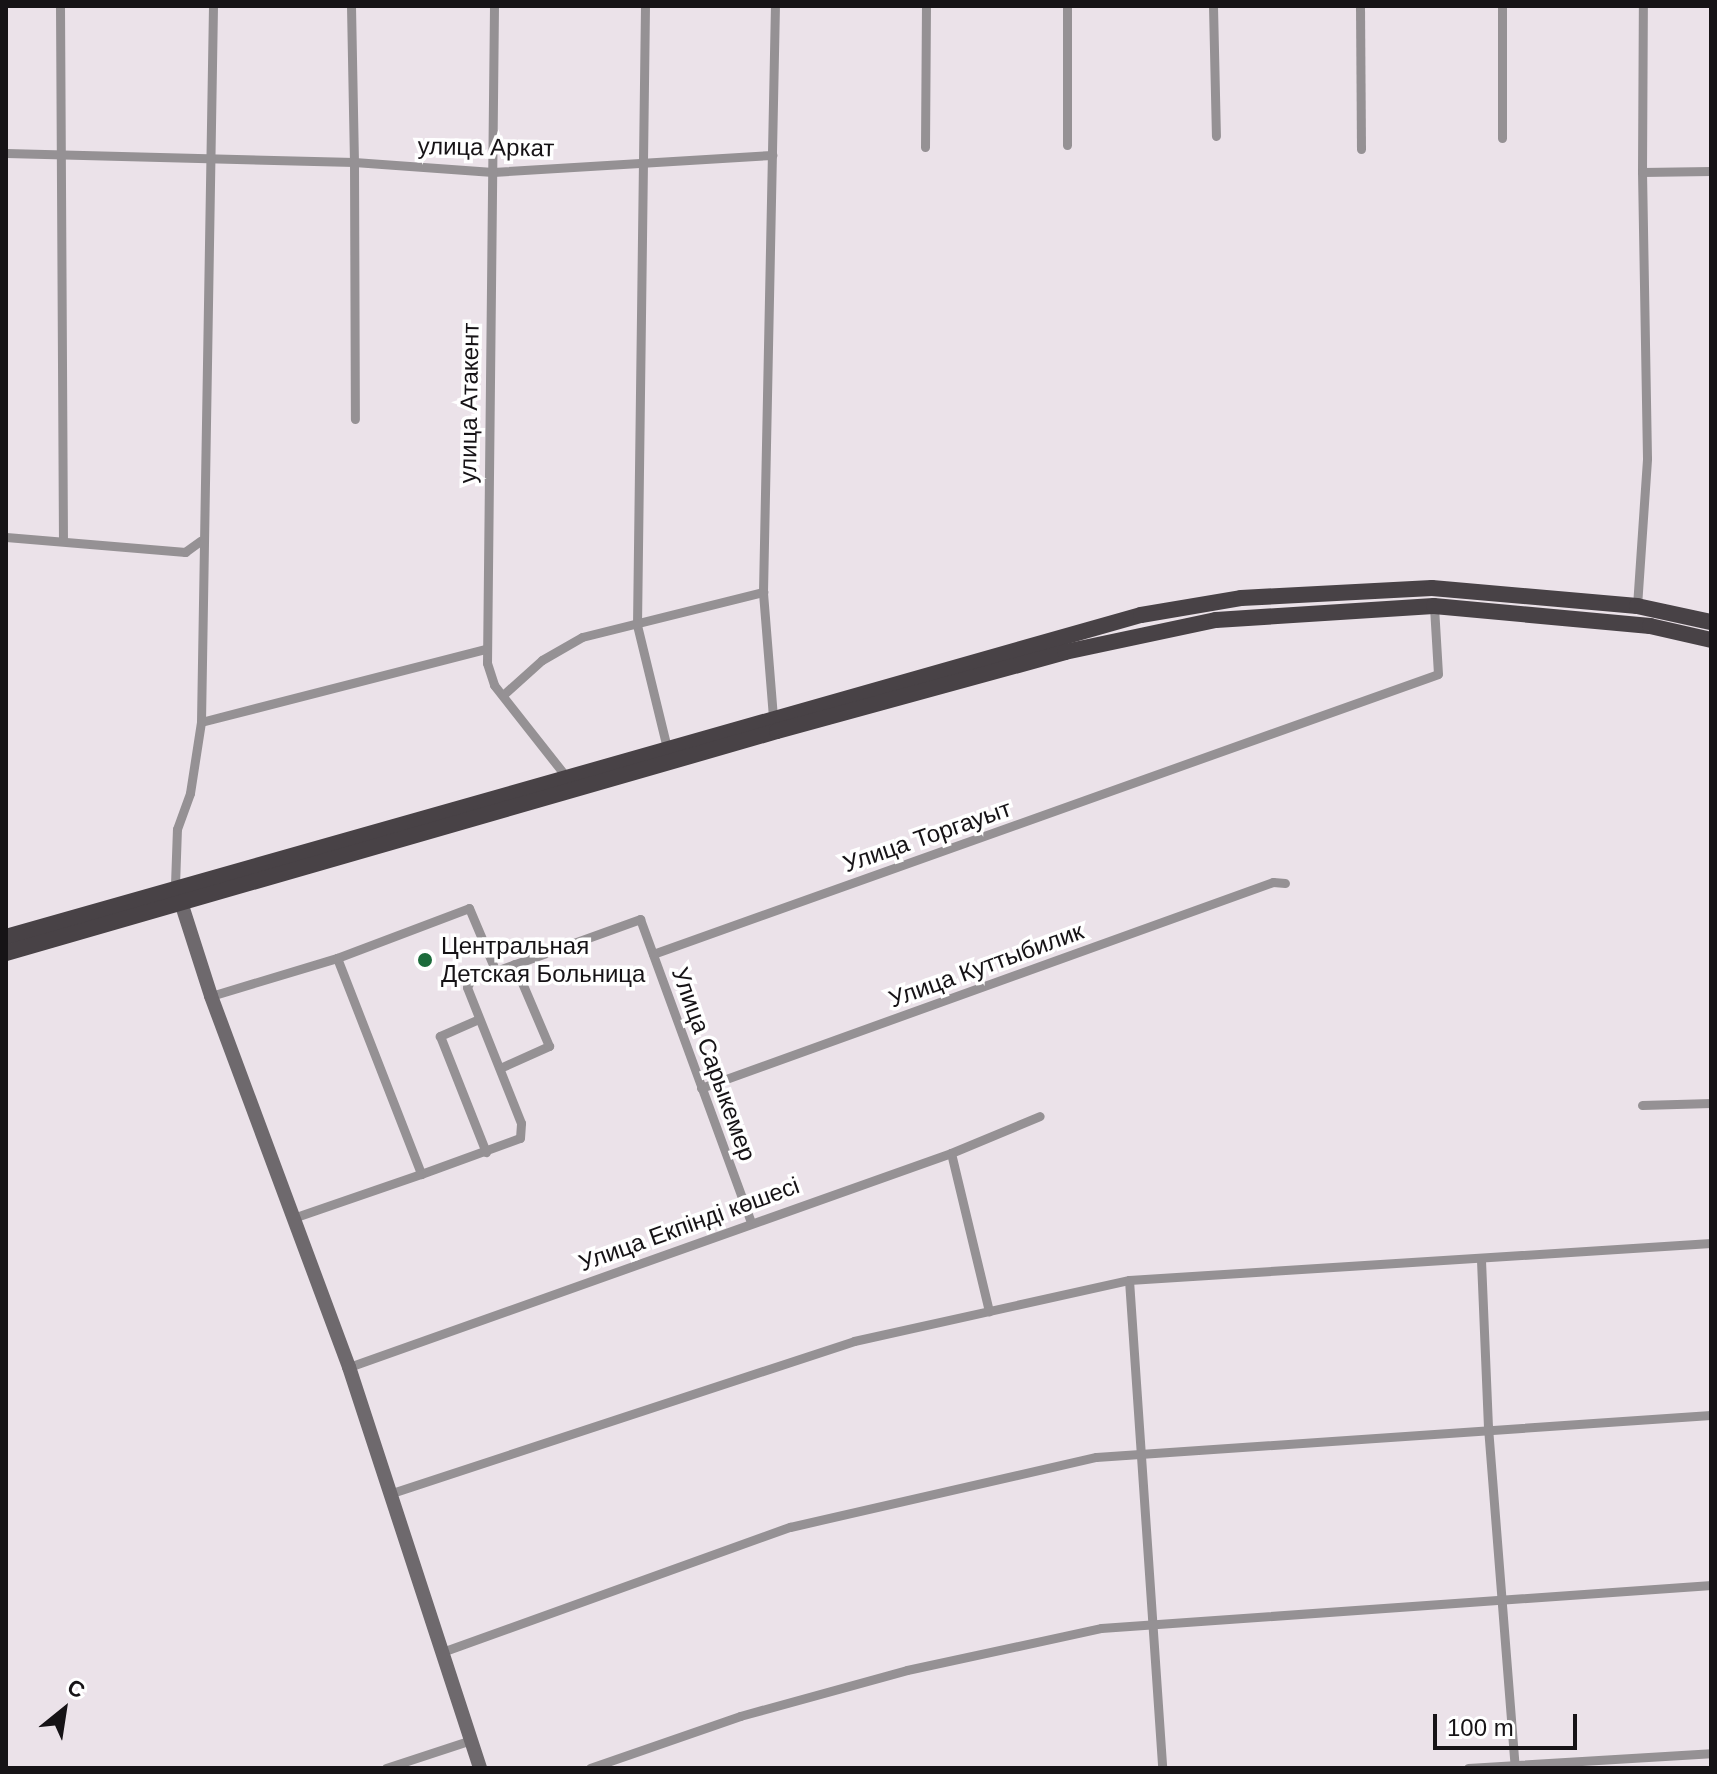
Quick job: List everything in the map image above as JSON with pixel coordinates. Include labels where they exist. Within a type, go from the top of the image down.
[{"type":"highway","points":[[6,953],[178,893],[564,774],[667,748],[1039,640],[1141,615],[1293,593],[1432,588],[1637,606],[1711,622]]},
{"type":"highway","points":[[6,937],[1045,658],[1216,620],[1434,606],[1650,626],[1711,640]]},
{"type":"highway","points":[[1039,640],[1045,658]]},
{"type":"main road","points":[[178,893],[211,996],[296,1217],[349,1367],[480,1768]]},
{"type":"street","points":[[60,6],[58,154],[63,541]]},
{"type":"street","points":[[178,893],[177,829],[190,793],[201,722],[200,541],[214,159],[213,6]]},
{"type":"street","points":[[351,6],[355,419]]},
{"type":"street","name":"улица Атакент","points":[[494,6],[486,649],[489,675],[564,774]]},
{"type":"street","points":[[645,6],[637,625],[667,748]]},
{"type":"street","points":[[773,717],[763,592],[775,6]]},
{"type":"street","points":[[925,147],[926,6]]},
{"type":"street","points":[[1067,6],[1067,145]]},
{"type":"street","points":[[1213,6],[1216,136]]},
{"type":"street","points":[[1360,6],[1361,149]]},
{"type":"street","points":[[1502,6],[1502,138]]},
{"type":"street","points":[[1637,606],[1647,458],[1642,172],[1643,6]]},
{"type":"street","name":"улица Аркат","points":[[6,153],[354,162],[493,172],[772,155]]},
{"type":"street","points":[[1642,172],[1711,171]]},
{"type":"street","points":[[6,537],[185,552],[200,541]]},
{"type":"street","points":[[503,695],[542,660],[582,637],[763,592]]},
{"type":"street","name":"Улица Торгауыт","points":[[653,954],[1438,674],[1434,606]]},
{"type":"street","points":[[201,722],[486,649]]},
{"type":"street","name":"Улица Куттыбилик","points":[[701,1088],[1273,882],[1285,883]]},
{"type":"street","points":[[211,996],[337,958],[469,908],[496,972]]},
{"type":"street","name":"Улица Сарыкемер","points":[[514,964],[640,919],[751,1223]]},
{"type":"street","points":[[337,958],[421,1174]]},
{"type":"street","points":[[296,1217],[520,1138],[521,1123],[467,987],[471,980],[514,964],[549,1046],[500,1068]]},
{"type":"street","points":[[479,1019],[440,1036],[486,1152]]},
{"type":"street","points":[[1642,1105],[1711,1103]]},
{"type":"street","name":"Улица Екпінді көшесі","points":[[349,1367],[951,1153],[1040,1116]]},
{"type":"street","points":[[951,1153],[989,1311]]},
{"type":"street","points":[[392,1493],[854,1341],[1129,1280],[1711,1243]]},
{"type":"street","points":[[1481,1260],[1488,1427],[1515,1766]]},
{"type":"street","points":[[1129,1280],[1162,1768]]},
{"type":"street","points":[[442,1652],[790,1527],[1096,1457],[1488,1427],[1711,1415]]},
{"type":"street","points":[[590,1768],[740,1716],[907,1670],[1101,1628],[1711,1585]]},
{"type":"street","points":[[386,1768],[471,1740]]},
{"type":"street","points":[[1468,1768],[1711,1753]]},
{"type":"place","name":"Центральная Детская Больница","points":[[425,960]]}]
